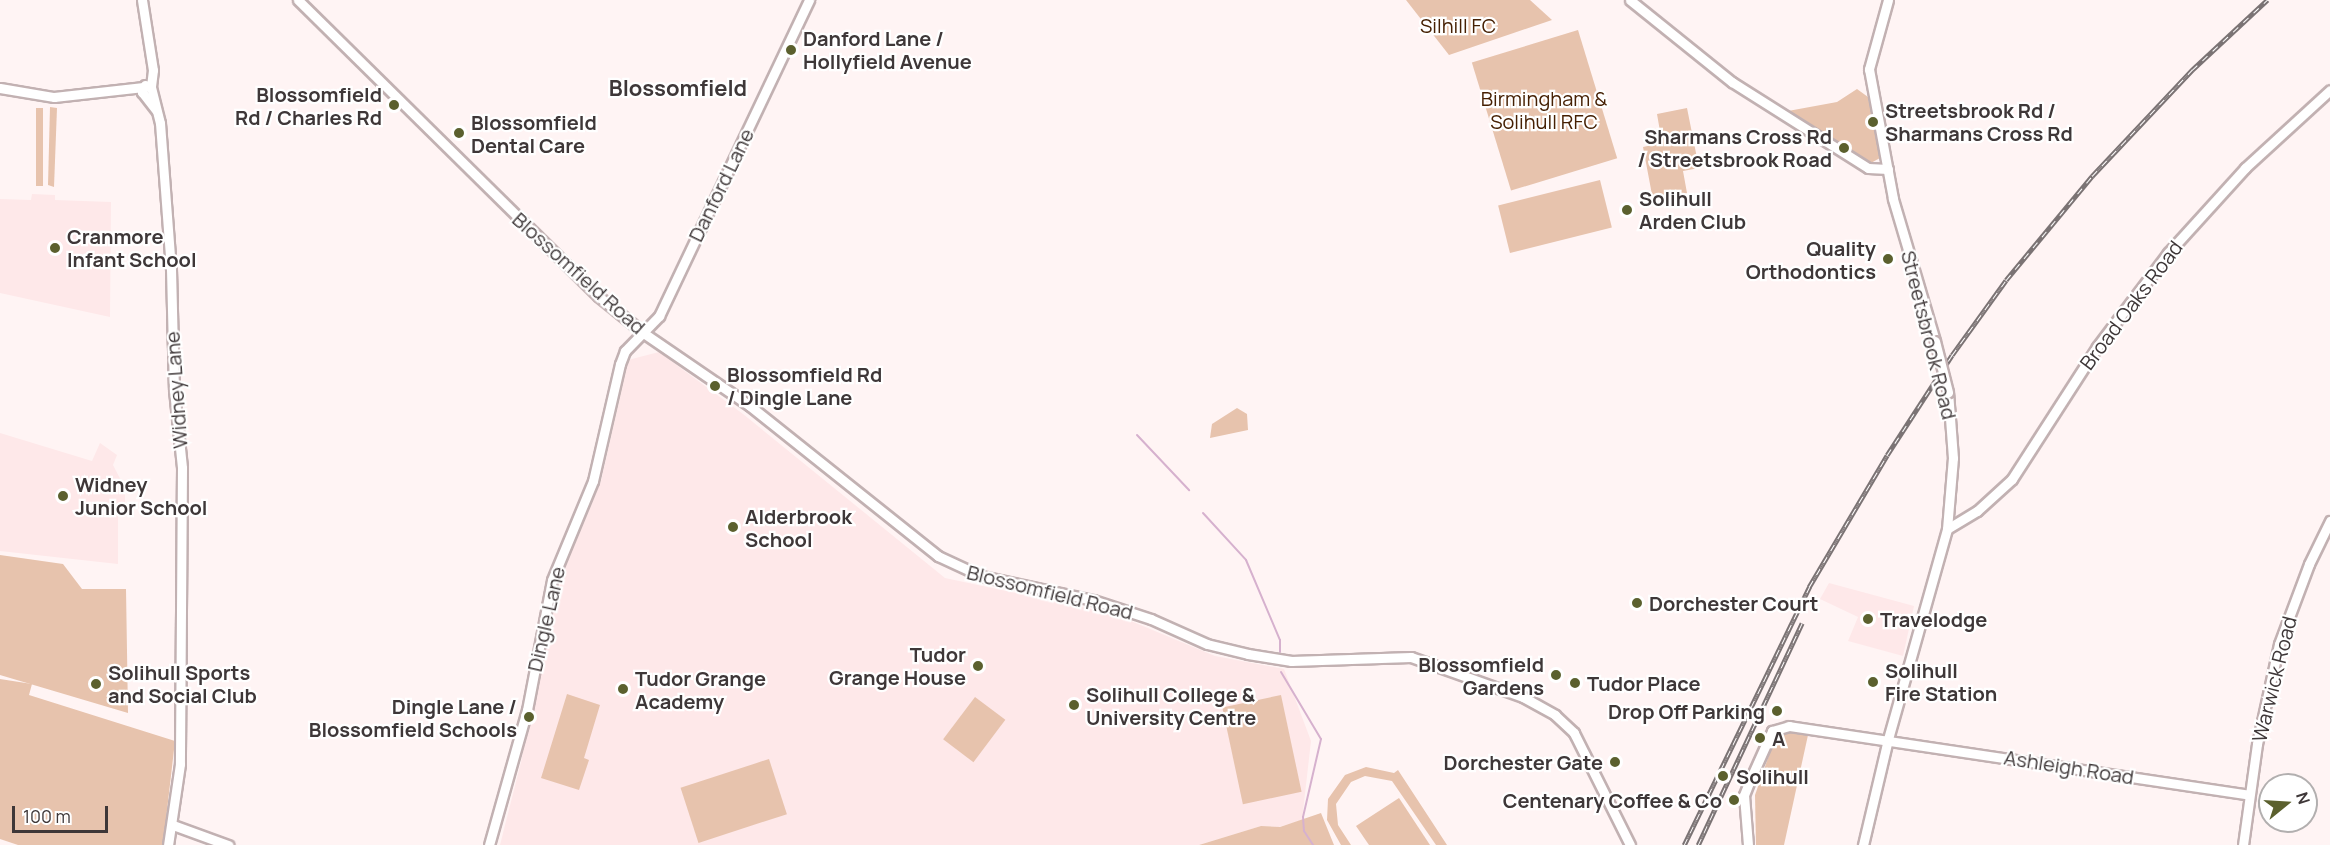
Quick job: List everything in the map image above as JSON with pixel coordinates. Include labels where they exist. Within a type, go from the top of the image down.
[{"type":"street","name":"Widney Lane","points":[[142,0],[153,70],[146,90],[159,114],[171,269],[174,390],[182,468],[180,764],[173,825],[168,845]]},
{"type":"street","name":"Blossomfield Road","points":[[298,0],[532,233],[645,334],[750,406],[957,568],[1093,600],[1151,619],[1207,644],[1248,654],[1291,662],[1400,655],[1423,659],[1538,705],[1570,729],[1583,745],[1630,845]]},
{"type":"street","name":"Danford Lane","points":[[645,334],[659,316],[809,0]]},
{"type":"street","points":[[1630,0],[1732,82],[1868,168],[1888,169]]},
{"type":"street","name":"Streetsbrook Road","points":[[1863,845],[1888,739],[1947,529],[1953,458],[1948,392],[1888,169],[1869,69],[1888,0]]},
{"type":"street","points":[[0,88],[54,97],[146,90]]},
{"type":"street","name":"Broad Oaks Road","points":[[1947,529],[1977,511],[2012,479],[2097,347],[2168,253],[2245,168],[2330,90]]},
{"type":"street","name":"Dingle Lane","points":[[489,845],[527,710],[552,580],[593,481],[620,364],[625,351],[645,334]]},
{"type":"street","name":"Warwick Road","points":[[2243,845],[2249,795],[2279,644],[2309,564],[2330,521]]},
{"type":"street","name":"Ashleigh Road","points":[[1748,845],[1744,795],[1772,731],[1789,726],[1888,739],[2249,795]]},
{"type":"street","points":[[173,825],[228,845]]},
{"type":"shaded area","name":"Cranmore Infant School","points":[[32,194],[55,195],[55,200],[111,202],[110,317],[0,293],[0,199],[31,200]]},
{"type":"shaded area","points":[[659,352],[743,414],[945,578],[1114,614],[1215,656],[1284,669],[1311,741],[1302,820],[1279,827],[1261,826],[1199,845],[500,845],[521,762],[554,593],[601,481],[628,360]]},
{"type":"shaded area","name":"Widney Junior School","points":[[0,433],[92,461],[100,443],[117,455],[113,465],[125,488],[125,504],[118,504],[118,564],[0,551]]},
{"type":"shaded area","points":[[1829,583],[1914,606],[1903,656],[1848,641],[1858,617],[1820,599]]},
{"type":"green space","name":"Silhill FC","points":[[1406,0],[1530,0],[1552,20],[1449,55]]},
{"type":"green space","name":"Birmingham & Solihull RFC","points":[[1578,30],[1617,158],[1511,191],[1472,62]]},
{"type":"green space","points":[[1857,89],[1868,97],[1880,158],[1869,164],[1788,111],[1837,102]]},
{"type":"green space","points":[[50,107],[57,108],[54,187],[48,185]]},
{"type":"green space","points":[[36,108],[43,108],[43,186],[36,186]]},
{"type":"green space","points":[[1687,108],[1699,168],[1683,171],[1687,193],[1653,200],[1643,147],[1662,143],[1657,114]]},
{"type":"green space","points":[[1600,180],[1612,228],[1510,253],[1498,205]]},
{"type":"green space","points":[[1237,408],[1247,414],[1248,430],[1210,438],[1212,424]]},
{"type":"green space","points":[[0,555],[63,564],[82,589],[126,589],[128,713],[0,675]]},
{"type":"green space","points":[[0,679],[32,684],[29,695],[175,741],[163,845],[18,845],[0,839]]},
{"type":"green space","points":[[567,694],[600,705],[584,758],[589,760],[579,790],[541,778]]},
{"type":"green space","points":[[1281,695],[1302,792],[1243,804],[1222,707]]},
{"type":"green space","points":[[975,697],[1005,720],[973,762],[943,739]]},
{"type":"green space","points":[[1793,732],[1808,735],[1784,845],[1756,845],[1755,795],[1774,741],[1781,733]]},
{"type":"green space","points":[[769,759],[787,814],[698,843],[681,788]]},
{"type":"green space","points":[[1366,767],[1394,773],[1398,770],[1447,845],[1436,845],[1392,781],[1365,776],[1351,782],[1336,804],[1338,825],[1351,845],[1341,845],[1327,820],[1328,799],[1345,775]]},
{"type":"green space","points":[[1399,798],[1430,845],[1369,845],[1356,826]]},
{"type":"green space","points":[[1321,813],[1334,845],[1199,845],[1261,826],[1280,827]]},
{"type":"waterway","points":[[1137,435],[1189,490]]},
{"type":"waterway","points":[[1203,513],[1246,560],[1280,640],[1280,652]]},
{"type":"waterway","points":[[1281,672],[1321,739],[1303,817],[1304,831],[1313,845]]},
{"type":"railway","points":[[1684,845],[1809,587],[1887,455],[1952,355],[2006,280],[2092,176],[2192,70],[2267,0]]},
{"type":"railway","points":[[1698,845],[1802,623]]},
{"type":"place","name":"Danford Lane / Hollyfield Avenue","points":[[791,50]]},
{"type":"place","name":"Blossomfield Rd / Charles Rd","points":[[394,105]]},
{"type":"place","name":"Streetsbrook Rd / Sharmans Cross Rd","points":[[1873,122]]},
{"type":"place","name":"Blossomfield Dental Care","points":[[459,133]]},
{"type":"place","name":"Sharmans Cross Rd / Streetsbrook Road","points":[[1844,148]]},
{"type":"place","name":"Solihull Arden Club","points":[[1627,210]]},
{"type":"place","name":"Cranmore Infant School","points":[[55,248]]},
{"type":"place","name":"Quality Orthodontics","points":[[1888,259]]},
{"type":"place","name":"Blossomfield Rd / Dingle Lane","points":[[715,386]]},
{"type":"place","name":"Widney Junior School","points":[[63,496]]},
{"type":"place","name":"Alderbrook School","points":[[733,527]]},
{"type":"place","name":"Dorchester Court","points":[[1637,603]]},
{"type":"place","name":"Travelodge","points":[[1868,619]]},
{"type":"place","name":"Tudor Grange House","points":[[978,666]]},
{"type":"place","name":"Blossomfield Gardens","points":[[1556,675]]},
{"type":"place","name":"Solihull Fire Station","points":[[1873,682]]},
{"type":"place","name":"Tudor Place","points":[[1575,683]]},
{"type":"place","name":"Solihull Sports and Social Club","points":[[96,684]]},
{"type":"place","name":"Tudor Grange Academy","points":[[623,689]]},
{"type":"place","name":"Solihull College & University Centre","points":[[1074,705]]},
{"type":"place","name":"Drop Off Parking","points":[[1777,711]]},
{"type":"place","name":"Dingle Lane / Blossomfield Schools","points":[[529,717]]},
{"type":"place","name":"A","points":[[1760,738]]},
{"type":"place","name":"Dorchester Gate","points":[[1615,762]]},
{"type":"place","name":"Solihull","points":[[1723,776]]},
{"type":"place","name":"Centenary Coffee & Co","points":[[1734,800]]},
{"type":"district","name":"Blossomfield","points":[[678,89]]}]
